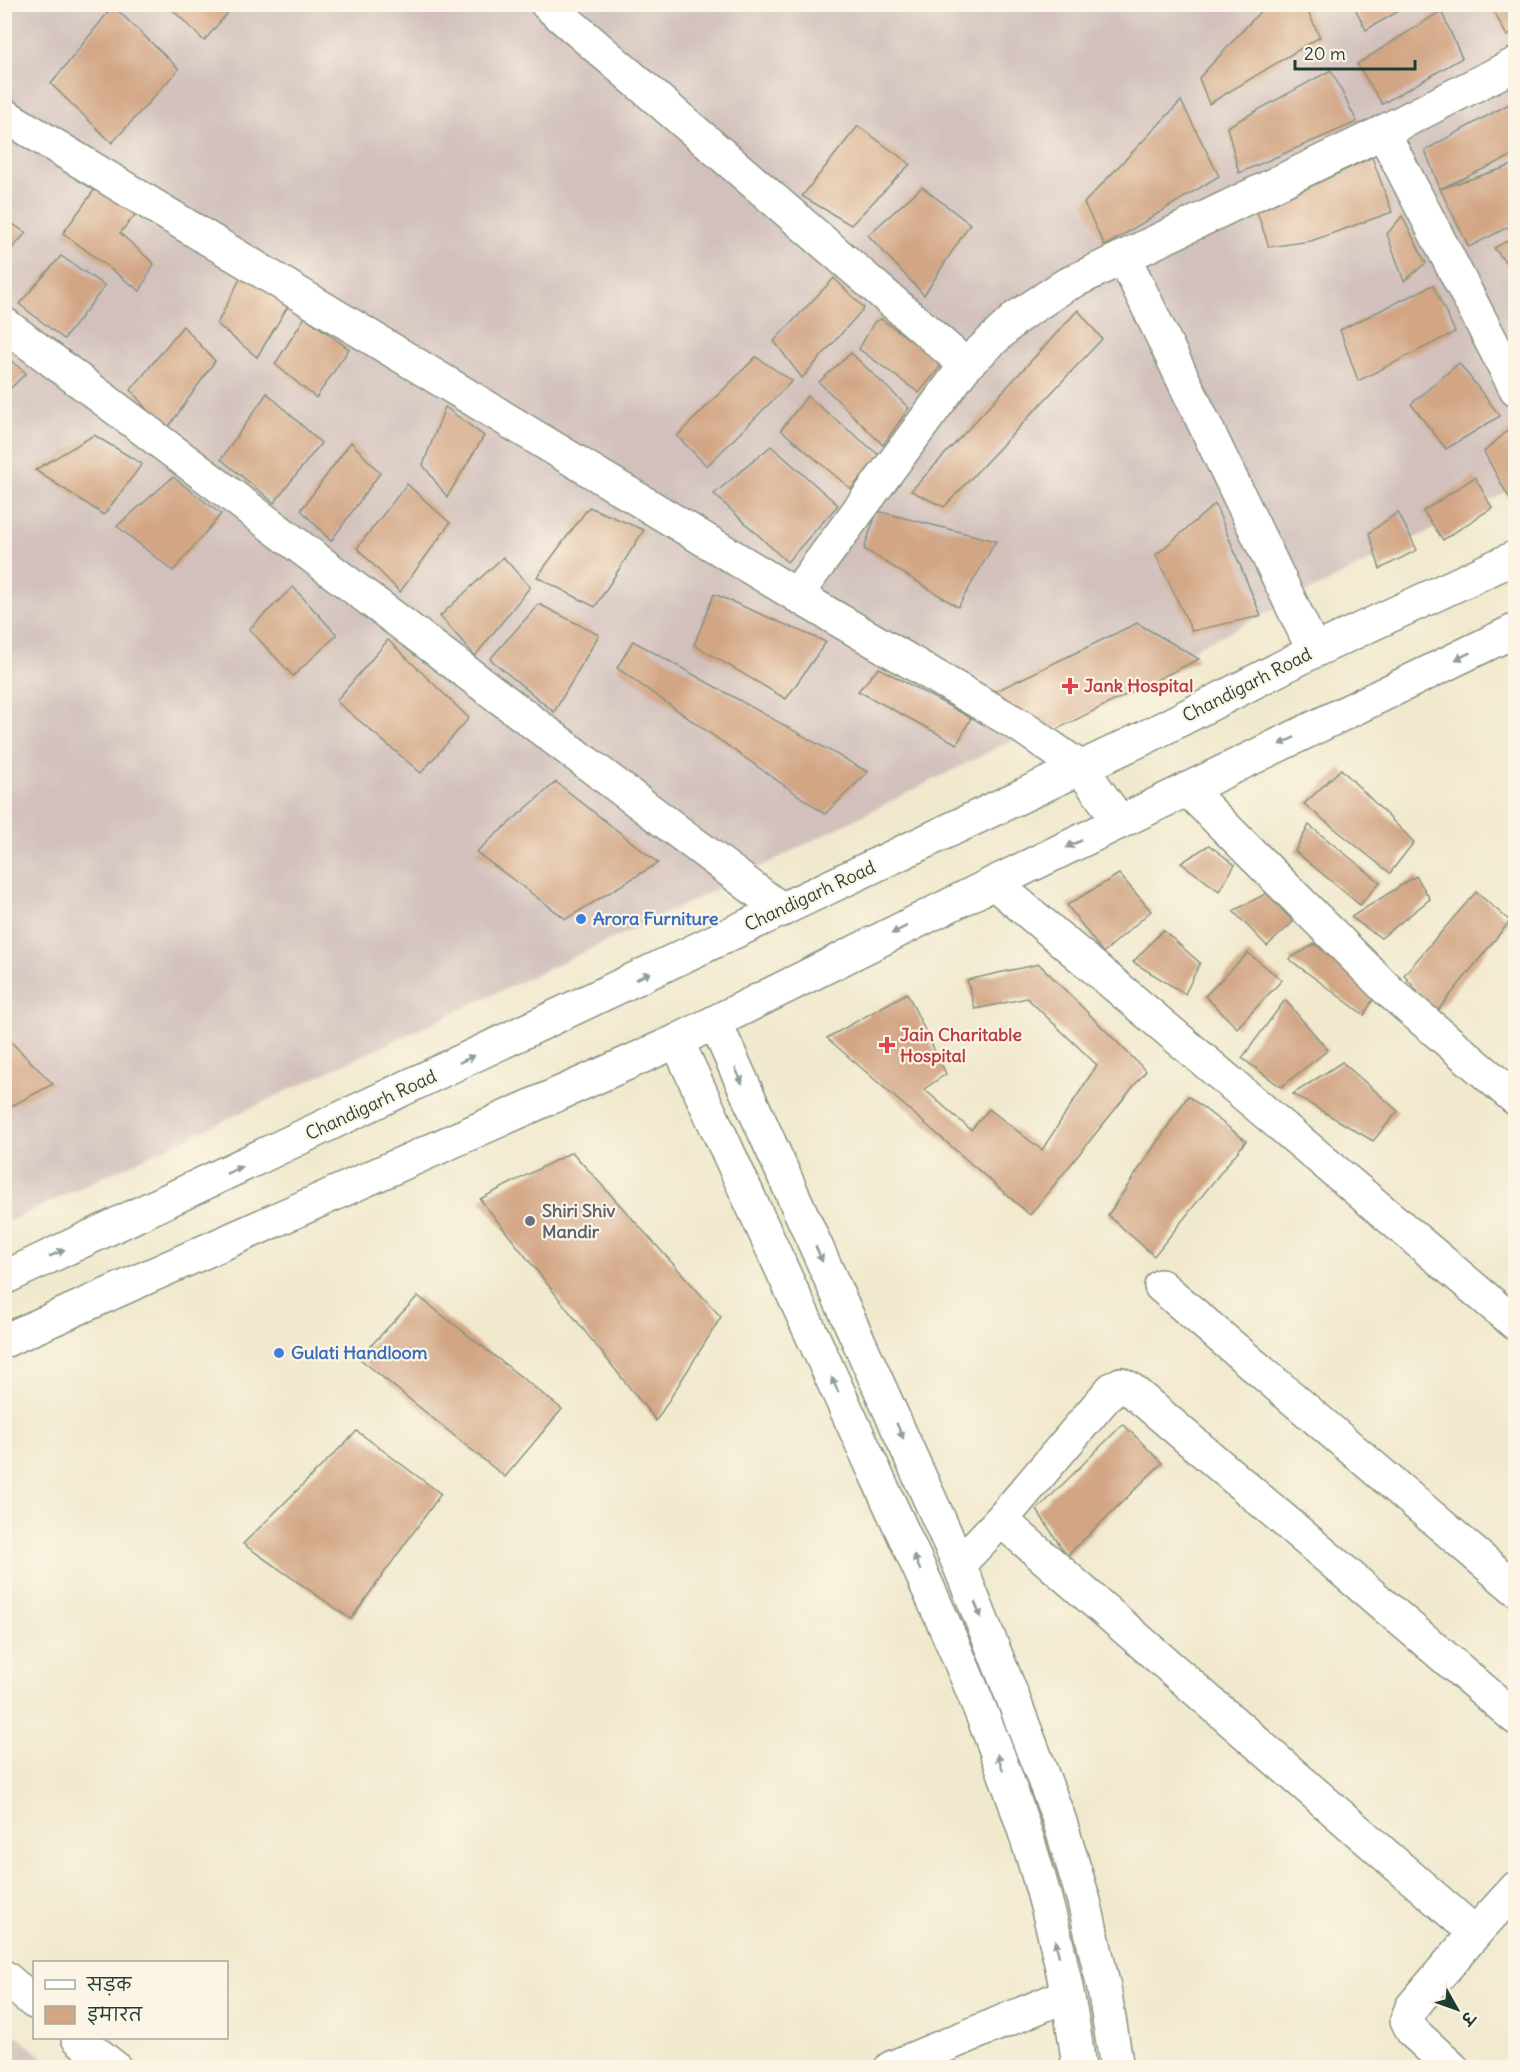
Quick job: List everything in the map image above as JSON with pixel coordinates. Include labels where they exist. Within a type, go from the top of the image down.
[{"type":"street","points":[[547,4],[966,365]]},
{"type":"street","points":[[796,596],[966,365],[1017,317],[1064,286],[1383,132],[1515,64]]},
{"type":"street","points":[[4,116],[796,596],[1022,727],[1081,768],[1120,822]]},
{"type":"street","points":[[1383,132],[1515,389]]},
{"type":"street","points":[[1124,257],[1314,651]]},
{"type":"street","points":[[4,324],[782,909]]},
{"type":"street","name":"Chandigarh Road","points":[[4,1278],[1081,768],[1314,651],[1515,557]]},
{"type":"street","points":[[4,1341],[677,1041],[994,883],[1515,630]]},
{"type":"street","points":[[1187,789],[1389,991],[1515,1099]]},
{"type":"street","points":[[994,883],[1515,1324]]},
{"type":"street","points":[[715,1022],[959,1564],[1059,1819],[1084,1900],[1104,1988],[1117,2067]]},
{"type":"street","points":[[677,1041],[919,1568],[990,1736],[1028,1840],[1057,1947],[1080,2067]]},
{"type":"street","points":[[1161,1286],[1515,1589]]},
{"type":"street","points":[[959,1564],[1001,1520],[1112,1389],[1121,1384],[1515,1718]]},
{"type":"street","points":[[1001,1520],[1475,1934]]},
{"type":"street","points":[[1452,2067],[1413,2032],[1407,2020],[1412,2007],[1515,1888]]},
{"type":"street","points":[[4,1977],[33,2001]]},
{"type":"street","points":[[891,2067],[1067,1995]]},
{"type":"street","points":[[80,2039],[115,2067]]},
{"type":"shaded area","points":[[4,5],[1515,5],[1515,488],[684,905],[5,1223]]},
{"type":"shaded area","points":[[5,2027],[55,2067],[5,2067]]},
{"type":"building","points":[[167,4],[235,4],[204,41]]},
{"type":"building","points":[[1267,4],[1304,4],[1320,37],[1209,104],[1199,78]]},
{"type":"building","points":[[1353,4],[1411,4],[1366,30]]},
{"type":"building","points":[[1490,4],[1516,4],[1516,32],[1507,36]]},
{"type":"building","points":[[113,6],[179,69],[112,143],[51,84]]},
{"type":"building","points":[[1441,11],[1462,58],[1382,104],[1357,64]]},
{"type":"building","points":[[1331,70],[1357,122],[1239,173],[1227,127]]},
{"type":"building","points":[[1516,100],[1516,154],[1440,189],[1425,150]]},
{"type":"building","points":[[1181,101],[1219,176],[1105,246],[1084,203]]},
{"type":"building","points":[[858,126],[910,164],[851,225],[802,196]]},
{"type":"building","points":[[1372,157],[1392,212],[1311,241],[1269,247],[1257,212]]},
{"type":"building","points":[[1516,164],[1516,223],[1469,247],[1440,189]]},
{"type":"building","points":[[922,187],[970,224],[924,295],[868,235]]},
{"type":"building","points":[[95,189],[140,209],[120,233],[154,264],[140,291],[63,233]]},
{"type":"building","points":[[1402,216],[1426,263],[1404,281],[1387,234]]},
{"type":"building","points":[[4,218],[26,233],[4,257]]},
{"type":"building","points":[[1516,236],[1516,275],[1494,248]]},
{"type":"building","points":[[61,256],[105,286],[64,339],[19,304]]},
{"type":"building","points":[[242,275],[290,303],[257,357],[217,324]]},
{"type":"building","points":[[834,278],[864,308],[802,378],[774,341]]},
{"type":"building","points":[[1433,285],[1455,332],[1358,381],[1340,330]]},
{"type":"building","points":[[1078,310],[1102,339],[944,507],[911,491]]},
{"type":"building","points":[[305,317],[349,349],[316,398],[275,364]]},
{"type":"building","points":[[881,319],[943,363],[919,393],[859,349],[874,322]]},
{"type":"building","points":[[183,326],[215,361],[165,432],[131,390]]},
{"type":"building","points":[[851,353],[909,408],[883,445],[819,382]]},
{"type":"building","points":[[4,355],[26,373],[4,395]]},
{"type":"building","points":[[756,357],[792,381],[707,466],[677,436]]},
{"type":"building","points":[[1459,363],[1500,416],[1446,449],[1411,404]]},
{"type":"building","points":[[267,393],[321,443],[274,503],[221,459]]},
{"type":"building","points":[[807,396],[879,455],[851,489],[781,430]]},
{"type":"building","points":[[445,407],[484,436],[447,497],[423,465]]},
{"type":"building","points":[[1516,423],[1516,504],[1513,505],[1484,452]]},
{"type":"building","points":[[94,435],[142,464],[104,515],[35,470]]},
{"type":"building","points":[[351,442],[380,473],[331,541],[301,510]]},
{"type":"building","points":[[771,446],[838,505],[787,562],[714,494]]},
{"type":"building","points":[[173,477],[221,514],[173,571],[117,526]]},
{"type":"building","points":[[1475,477],[1492,508],[1443,540],[1423,511]]},
{"type":"building","points":[[407,484],[450,523],[400,592],[357,548]]},
{"type":"building","points":[[1215,504],[1261,616],[1192,631],[1156,555]]},
{"type":"building","points":[[589,507],[644,530],[595,607],[537,577]]},
{"type":"building","points":[[877,511],[996,541],[958,607],[864,549]]},
{"type":"building","points":[[1398,512],[1417,550],[1380,569],[1369,533]]},
{"type":"building","points":[[503,557],[530,587],[475,656],[440,616]]},
{"type":"building","points":[[293,587],[337,635],[293,676],[249,629]]},
{"type":"building","points":[[714,594],[826,642],[786,699],[694,645]]},
{"type":"building","points":[[539,604],[599,635],[554,712],[490,659]]},
{"type":"building","points":[[1137,623],[1199,659],[1047,734],[982,698]]},
{"type":"building","points":[[388,640],[469,718],[421,773],[336,701]]},
{"type":"building","points":[[633,641],[868,772],[825,814],[617,668]]},
{"type":"building","points":[[879,668],[971,718],[957,744],[858,691]]},
{"type":"building","points":[[1341,769],[1414,842],[1390,873],[1304,804]]},
{"type":"building","points":[[556,782],[658,863],[566,919],[476,852]]},
{"type":"building","points":[[1309,825],[1380,882],[1360,905],[1295,851]]},
{"type":"building","points":[[1209,845],[1235,865],[1219,891],[1181,863]]},
{"type":"building","points":[[1119,874],[1151,911],[1103,953],[1067,905]]},
{"type":"building","points":[[1416,876],[1430,899],[1381,938],[1351,917]]},
{"type":"building","points":[[1476,892],[1510,921],[1435,1014],[1404,975]]},
{"type":"building","points":[[1267,893],[1293,922],[1267,946],[1233,911]]},
{"type":"building","points":[[1163,930],[1200,963],[1185,994],[1133,962]]},
{"type":"building","points":[[1315,944],[1377,993],[1364,1015],[1289,959]]},
{"type":"building","points":[[1248,953],[1282,980],[1237,1028],[1205,996]]},
{"type":"building","points":[[1039,964],[1146,1071],[1030,1215],[827,1038],[907,993],[946,1074],[924,1089],[971,1130],[989,1109],[1042,1150],[1097,1065],[1027,998],[975,1009],[967,980]]},
{"type":"building","points":[[1285,1000],[1328,1050],[1281,1087],[1242,1058]]},
{"type":"building","points":[[4,1035],[53,1084],[4,1110]]},
{"type":"building","points":[[1342,1062],[1398,1111],[1373,1141],[1293,1094]]},
{"type":"building","points":[[1188,1096],[1246,1141],[1154,1256],[1108,1215]]},
{"type":"building","points":[[572,1152],[721,1317],[656,1421],[480,1199]]},
{"type":"building","points":[[418,1296],[562,1409],[505,1477],[359,1358]]},
{"type":"building","points":[[1123,1424],[1162,1463],[1067,1556],[1037,1510]]},
{"type":"building","points":[[357,1431],[441,1494],[351,1619],[243,1544]]},
{"type":"place","name":"Jank Hospital","points":[[1070,686]]},
{"type":"place","name":"Arora Furniture","points":[[581,919]]},
{"type":"place","name":"Jain Charitable Hospital","points":[[887,1045]]},
{"type":"place","name":"Shiri Shiv Mandir","points":[[530,1221]]},
{"type":"place","name":"Gulati Handloom","points":[[279,1353]]}]
